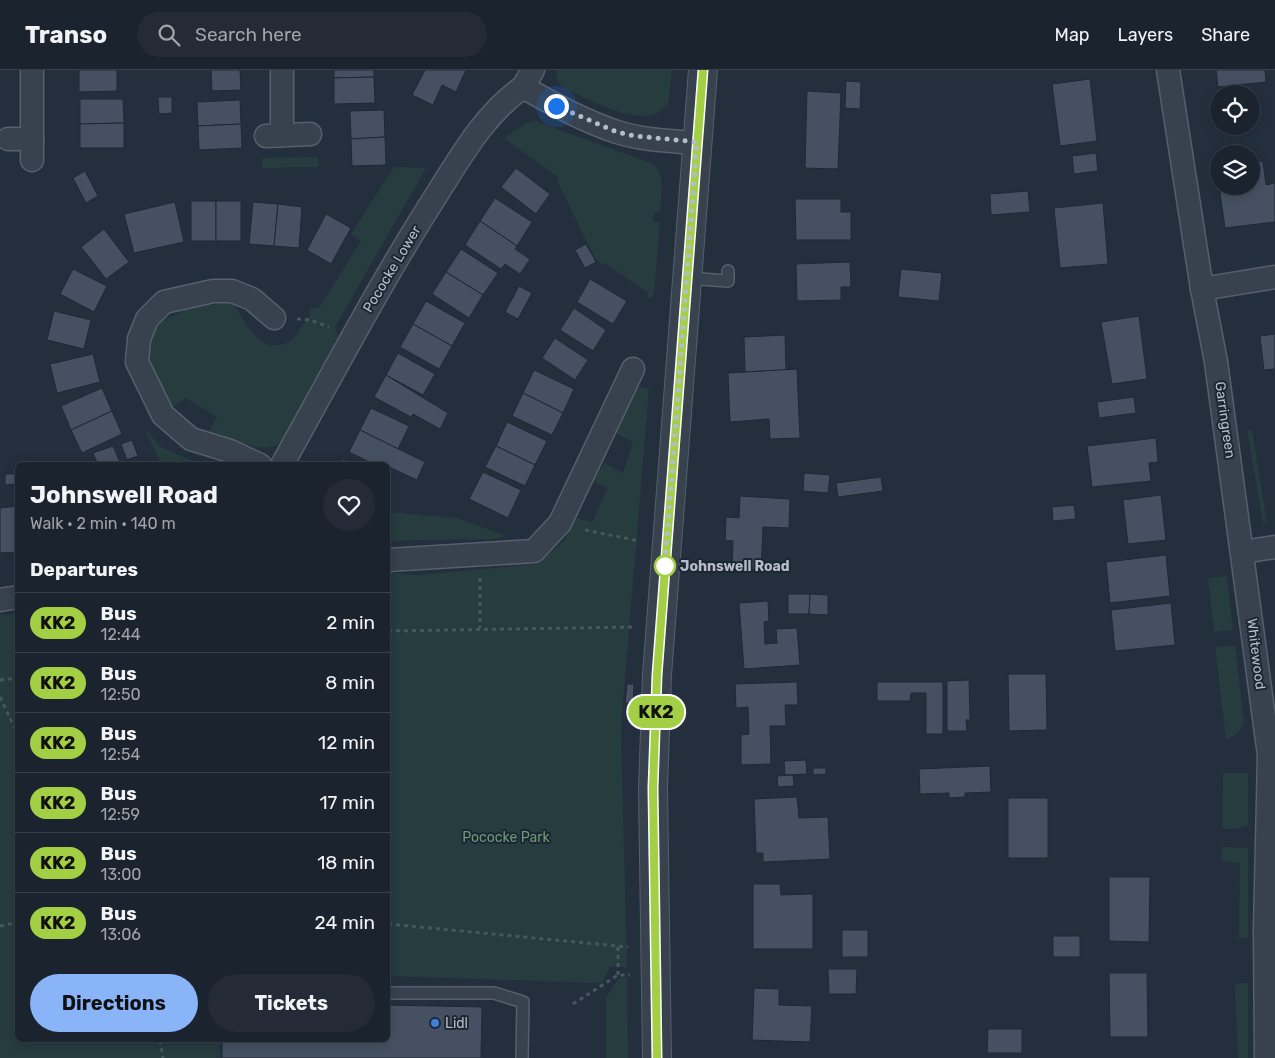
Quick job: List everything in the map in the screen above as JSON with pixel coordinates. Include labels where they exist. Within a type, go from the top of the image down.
[{"type":"street","points":[[8,139],[32,149],[32,70]]},
{"type":"street","points":[[282,70],[274,135],[310,134]]},
{"type":"street","points":[[657,1058],[653,788],[657,675],[703,70]]},
{"type":"street","name":"Garringreen","points":[[1168,70],[1202,289],[1216,362],[1243,552]]},
{"type":"street","points":[[528,79],[556,106],[617,132],[635,136],[697,142]]},
{"type":"street","name":"Pococke Lower","points":[[284,462],[393,264],[479,128],[528,79]]},
{"type":"street","points":[[1202,289],[1275,277]]},
{"type":"street","points":[[253,462],[191,439],[163,415],[137,362],[139,339],[148,319],[164,302],[213,292],[232,291],[252,299],[274,318]]},
{"type":"street","points":[[390,560],[534,551],[560,523],[633,369]]},
{"type":"street","points":[[1243,552],[1275,547]]},
{"type":"street","name":"Whitewood","points":[[1243,552],[1269,755],[1265,930],[1266,1058]]},
{"type":"street","points":[[0,600],[15,597]]},
{"type":"lane","points":[[687,278],[728,281],[728,271]]},
{"type":"lane","points":[[390,993],[494,993],[523,1002],[522,1058]]},
{"type":"path","points":[[274,318],[310,320],[353,336]]},
{"type":"path","points":[[560,523],[572,528],[666,546]]},
{"type":"path","points":[[480,571],[480,628]]},
{"type":"path","points":[[390,631],[643,626]]},
{"type":"path","points":[[0,680],[15,678]]},
{"type":"path","points":[[0,697],[15,729]]},
{"type":"path","points":[[0,926],[15,923]]},
{"type":"path","points":[[390,924],[599,943]]},
{"type":"path","points":[[618,945],[618,975]]},
{"type":"path","points":[[573,1004],[618,975],[631,975]]},
{"type":"path","points":[[160,1042],[163,1058]]},
{"type":"green space","points":[[557,70],[672,70],[668,104],[652,115],[642,116],[620,112],[567,90],[558,82]]},
{"type":"green space","points":[[535,121],[651,163],[656,168],[661,179],[662,192],[660,212],[654,212],[653,221],[660,222],[654,295],[648,299],[648,293],[605,263],[602,265],[594,257],[557,180],[558,177],[504,138],[524,124]]},
{"type":"green space","points":[[318,157],[318,167],[262,168],[262,158]]},
{"type":"green space","points":[[394,167],[426,168],[335,327],[338,336],[280,445],[263,448],[206,436],[217,417],[186,398],[173,407],[153,386],[149,356],[151,335],[164,320],[191,307],[229,302],[234,304],[244,321],[263,343],[272,346],[281,345],[291,340],[310,316],[309,309],[319,308],[361,241],[351,234]]},
{"type":"green space","name":"Pococke Park","points":[[637,387],[649,389],[621,727],[627,967],[610,966],[602,983],[390,976],[390,572],[416,575],[536,564],[564,541],[575,518],[592,522],[608,488],[590,480],[605,463],[623,473],[633,442],[616,433]]},
{"type":"green space","points":[[144,428],[161,447],[195,462],[161,462]]},
{"type":"green space","points":[[1247,430],[1252,430],[1267,522],[1263,523]]},
{"type":"green space","points":[[390,512],[457,518],[506,536],[493,539],[390,541]]},
{"type":"green space","points":[[1227,576],[1233,630],[1214,632],[1208,578]]},
{"type":"green space","points":[[15,614],[15,1042],[220,1042],[220,1058],[0,1058],[0,615]]},
{"type":"green space","points":[[1235,646],[1244,722],[1238,733],[1226,739],[1215,647]]},
{"type":"green space","points":[[1223,773],[1248,773],[1248,825],[1236,829],[1222,829]]},
{"type":"green space","points":[[1222,847],[1248,848],[1248,938],[1239,938],[1240,863],[1221,861]]},
{"type":"green space","points":[[627,977],[628,1058],[606,1058],[606,998],[619,978]]},
{"type":"green space","points":[[1248,983],[1248,1058],[1238,1058],[1235,984]]},
{"type":"building","points":[[79,70],[117,70],[117,91],[79,92]]},
{"type":"building","points":[[211,70],[240,70],[241,90],[212,91]]},
{"type":"building","points":[[334,70],[374,70],[374,77],[334,78]]},
{"type":"building","points":[[425,70],[466,70],[456,92],[442,85],[433,105],[412,95]]},
{"type":"building","points":[[1216,70],[1265,70],[1266,82],[1218,85]]},
{"type":"building","points":[[374,77],[375,103],[334,104],[334,78]]},
{"type":"building","points":[[1090,79],[1097,141],[1060,146],[1052,84]]},
{"type":"building","points":[[846,81],[861,82],[860,109],[845,108]]},
{"type":"building","points":[[807,91],[841,93],[838,169],[805,168]]},
{"type":"building","points":[[158,97],[172,97],[172,113],[159,114]]},
{"type":"building","points":[[80,99],[123,99],[124,123],[80,124]]},
{"type":"building","points":[[240,100],[241,124],[198,126],[197,102]]},
{"type":"building","points":[[384,110],[385,137],[351,139],[350,111]]},
{"type":"building","points":[[124,123],[124,148],[80,148],[80,124]]},
{"type":"building","points":[[241,124],[242,148],[199,150],[198,126]]},
{"type":"building","points":[[385,137],[386,165],[352,166],[351,139]]},
{"type":"building","points":[[1096,153],[1098,171],[1074,174],[1072,156]]},
{"type":"building","points":[[1263,161],[1266,185],[1275,183],[1275,222],[1225,228],[1220,195],[1260,195],[1260,162]]},
{"type":"building","points":[[516,168],[550,194],[536,214],[501,187]]},
{"type":"building","points":[[85,171],[98,196],[86,203],[73,178]]},
{"type":"building","points":[[1028,191],[1030,212],[991,215],[990,194]]},
{"type":"building","points":[[495,198],[532,222],[517,246],[480,221]]},
{"type":"building","points":[[795,199],[841,199],[841,212],[851,212],[851,240],[796,240]]},
{"type":"building","points":[[191,201],[216,201],[216,241],[191,241]]},
{"type":"building","points":[[216,201],[241,201],[241,241],[216,241]]},
{"type":"building","points":[[175,202],[184,242],[134,253],[124,214]]},
{"type":"building","points":[[253,202],[278,204],[274,246],[249,244]]},
{"type":"building","points":[[1103,203],[1108,264],[1060,268],[1054,208]]},
{"type":"building","points":[[278,204],[302,207],[299,248],[274,246]]},
{"type":"building","points":[[326,214],[351,228],[331,264],[307,250]]},
{"type":"building","points":[[480,221],[517,246],[515,249],[530,259],[520,274],[505,264],[501,269],[465,245]]},
{"type":"building","points":[[104,229],[129,262],[106,279],[81,247]]},
{"type":"building","points":[[586,244],[596,262],[585,268],[575,250]]},
{"type":"building","points":[[461,249],[498,273],[483,295],[446,272]]},
{"type":"building","points":[[850,262],[851,287],[841,287],[841,300],[797,301],[796,264]]},
{"type":"building","points":[[73,269],[107,286],[94,312],[60,294]]},
{"type":"building","points":[[901,269],[942,273],[939,301],[898,297]]},
{"type":"building","points":[[446,272],[483,295],[469,318],[432,294]]},
{"type":"building","points":[[590,279],[627,301],[613,324],[577,302]]},
{"type":"building","points":[[519,286],[532,293],[518,319],[505,312]]},
{"type":"building","points":[[426,301],[465,323],[452,346],[413,324]]},
{"type":"building","points":[[574,308],[606,330],[593,351],[560,330]]},
{"type":"building","points":[[54,311],[91,320],[84,349],[47,340]]},
{"type":"building","points":[[1139,316],[1147,379],[1112,384],[1101,322]]},
{"type":"building","points":[[413,324],[452,346],[439,369],[400,347]]},
{"type":"building","points":[[1275,334],[1275,369],[1264,370],[1260,336]]},
{"type":"building","points":[[785,335],[786,370],[745,372],[744,337]]},
{"type":"building","points":[[555,338],[588,360],[575,380],[542,358]]},
{"type":"building","points":[[398,353],[435,374],[423,395],[386,375]]},
{"type":"building","points":[[93,354],[100,382],[57,393],[50,364]]},
{"type":"building","points":[[797,369],[800,438],[770,439],[769,419],[730,422],[728,373]]},
{"type":"building","points":[[534,370],[574,389],[563,413],[523,393]]},
{"type":"building","points":[[386,375],[448,413],[440,429],[413,414],[411,417],[374,397]]},
{"type":"building","points":[[102,388],[112,411],[71,430],[61,406]]},
{"type":"building","points":[[523,393],[563,413],[552,435],[512,416]]},
{"type":"building","points":[[1134,397],[1136,413],[1099,418],[1097,402]]},
{"type":"building","points":[[371,408],[409,426],[398,449],[360,430]]},
{"type":"building","points":[[112,411],[122,434],[82,453],[71,430]]},
{"type":"building","points":[[507,422],[547,441],[535,465],[496,446]]},
{"type":"building","points":[[360,430],[425,462],[417,480],[390,467],[390,462],[369,462],[349,452]]},
{"type":"building","points":[[1156,438],[1158,462],[1149,463],[1151,481],[1092,487],[1087,446]]},
{"type":"building","points":[[132,440],[138,456],[127,460],[121,444]]},
{"type":"building","points":[[113,446],[120,462],[97,462],[93,453]]},
{"type":"building","points":[[496,446],[535,465],[525,486],[485,467]]},
{"type":"building","points":[[483,472],[521,490],[508,518],[469,499]]},
{"type":"building","points":[[804,473],[830,475],[828,493],[803,491]]},
{"type":"building","points":[[5,474],[15,474],[15,484],[5,485]]},
{"type":"building","points":[[881,477],[883,491],[838,497],[836,483]]},
{"type":"building","points":[[1161,495],[1166,540],[1128,544],[1123,500]]},
{"type":"building","points":[[740,496],[790,499],[789,528],[763,527],[761,570],[732,568],[733,541],[725,540],[726,517],[739,518]]},
{"type":"building","points":[[1074,505],[1076,519],[1053,521],[1052,507]]},
{"type":"building","points":[[15,506],[15,552],[0,553],[0,508]]},
{"type":"building","points":[[1166,555],[1170,596],[1110,603],[1106,562]]},
{"type":"building","points":[[788,594],[810,594],[809,614],[788,614]]},
{"type":"building","points":[[810,594],[828,595],[828,615],[809,614]]},
{"type":"building","points":[[768,601],[769,621],[764,622],[765,644],[777,643],[776,629],[797,628],[800,665],[744,669],[739,603]]},
{"type":"building","points":[[1171,603],[1175,645],[1115,651],[1111,610]]},
{"type":"building","points":[[1008,674],[1046,674],[1047,730],[1009,731]]},
{"type":"building","points":[[969,680],[970,720],[966,720],[967,731],[947,731],[947,681]]},
{"type":"building","points":[[797,682],[798,705],[785,705],[786,726],[770,726],[771,764],[741,765],[741,735],[749,734],[748,707],[736,708],[735,684]]},
{"type":"building","points":[[877,682],[943,682],[943,734],[926,734],[926,693],[911,693],[910,701],[877,701]]},
{"type":"building","points":[[627,684],[634,684],[633,703],[625,703]]},
{"type":"building","points":[[806,760],[807,774],[785,775],[784,761]]},
{"type":"building","points":[[990,766],[991,792],[965,793],[965,797],[949,798],[949,793],[920,794],[919,769]]},
{"type":"building","points":[[813,768],[826,768],[826,774],[813,775]]},
{"type":"building","points":[[793,775],[794,786],[778,787],[777,776]]},
{"type":"building","points":[[797,797],[799,818],[828,817],[830,859],[763,862],[763,853],[756,853],[754,799]]},
{"type":"building","points":[[1008,798],[1048,798],[1048,858],[1008,858]]},
{"type":"building","points":[[1109,877],[1150,877],[1149,942],[1109,941]]},
{"type":"building","points":[[753,884],[780,884],[781,895],[813,894],[813,949],[753,949]]},
{"type":"building","points":[[842,930],[868,930],[868,957],[842,957]]},
{"type":"building","points":[[1053,936],[1080,936],[1080,957],[1053,957]]},
{"type":"building","points":[[828,969],[857,969],[856,994],[829,994]]},
{"type":"building","points":[[1109,973],[1147,973],[1148,1037],[1110,1037]]},
{"type":"building","points":[[754,988],[779,989],[779,1005],[812,1006],[810,1042],[752,1040]]},
{"type":"building","name":"Lidl","points":[[390,1005],[482,1007],[481,1058],[222,1058],[222,1042],[390,1042]]},
{"type":"building","points":[[988,1029],[1022,1029],[1022,1053],[987,1053]]},
{"type":"bus line","name":"KK2","points":[[657,1058],[653,788],[657,675],[703,70]]},
{"type":"place","name":"Johnswell Road","points":[[665,566]]},
{"type":"place","name":"Lidl","points":[[435,1023]]},
{"type":"route","points":[[556,106],[617,132],[681,142],[697,142],[665,566]]}]
